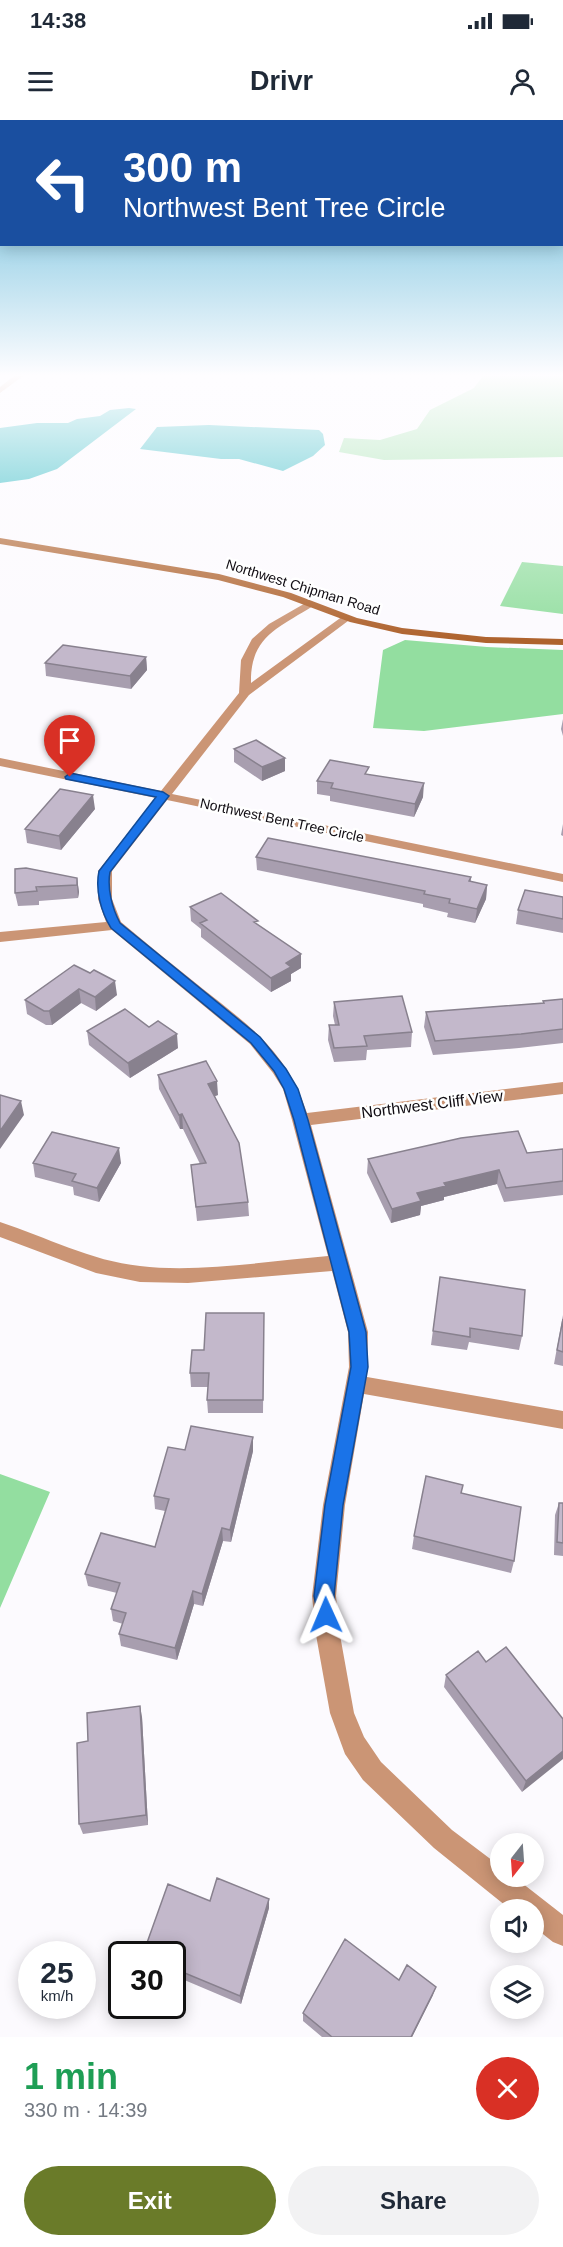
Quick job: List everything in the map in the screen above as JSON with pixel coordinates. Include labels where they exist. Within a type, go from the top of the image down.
[{"type":"main road","name":"Northwest Chipman Road","points":[[0,541],[219,577],[262,588],[347,618],[381,627],[449,638],[563,642]]},
{"type":"street","points":[[245,693],[247,659],[253,645],[267,631],[309,604]]},
{"type":"street","points":[[347,618],[245,693],[105,871],[102,883],[110,916],[115,925],[256,1040],[285,1079],[301,1120],[357,1332],[359,1367],[334,1505],[324,1596],[328,1635],[342,1713],[354,1744],[372,1771],[443,1839],[520,1899]]},
{"type":"street","name":"Northwest Bent Tree Circle","points":[[0,762],[563,879]]},
{"type":"street","points":[[0,937],[115,925]]},
{"type":"street","name":"Northwest Cliff View","points":[[301,1120],[563,1088]]},
{"type":"street","points":[[0,1229],[96,1264],[140,1274],[188,1275],[337,1263]]},
{"type":"street","points":[[356,1384],[563,1420]]},
{"type":"street","points":[[544,1918],[563,1932]]},
{"type":"green space","points":[[522,562],[563,566],[563,614],[500,606]]},
{"type":"green space","points":[[405,640],[487,647],[563,650],[563,714],[424,731],[373,728],[383,650]]},
{"type":"green space","points":[[0,1474],[50,1492],[0,1608]]},
{"type":"water","points":[[0,462],[66,462],[57,469],[29,479],[0,483]]},
{"type":"water","points":[[252,462],[300,462],[283,471]]},
{"type":"building","points":[[63,645],[146,657],[130,676],[45,663]]},
{"type":"building","points":[[256,740],[285,758],[262,767],[234,749]]},
{"type":"building","points":[[330,760],[369,767],[365,774],[424,783],[415,804],[331,788],[333,783],[317,781]]},
{"type":"building","points":[[60,789],[93,795],[59,836],[25,829]]},
{"type":"building","points":[[268,838],[471,877],[469,881],[487,885],[477,909],[449,903],[450,899],[424,894],[425,891],[256,857]]},
{"type":"building","points":[[26,868],[77,878],[77,885],[36,887],[37,891],[15,893],[15,869]]},
{"type":"building","points":[[525,890],[563,897],[563,919],[518,910]]},
{"type":"building","points":[[221,893],[258,921],[254,922],[301,954],[286,963],[291,967],[271,978],[200,923],[207,920],[190,907]]},
{"type":"building","points":[[74,965],[90,973],[94,970],[115,981],[95,997],[79,989],[49,1011],[44,1011],[25,1000]]},
{"type":"building","points":[[402,996],[412,1032],[364,1036],[367,1046],[334,1048],[329,1025],[339,1025],[334,1002]]},
{"type":"building","points":[[563,999],[563,1029],[521,1034],[435,1041],[426,1012],[544,1003],[543,1001]]},
{"type":"building","points":[[125,1009],[149,1027],[158,1021],[177,1034],[128,1063],[87,1031]]},
{"type":"building","points":[[206,1061],[217,1081],[208,1084],[239,1143],[248,1202],[196,1207],[191,1165],[206,1163],[182,1114],[179,1115],[158,1075]]},
{"type":"building","points":[[0,1095],[21,1101],[0,1131]]},
{"type":"building","points":[[518,1131],[527,1153],[563,1149],[563,1181],[506,1188],[499,1170],[444,1183],[446,1186],[417,1193],[421,1201],[392,1209],[368,1159],[461,1138]]},
{"type":"building","points":[[52,1132],[119,1148],[97,1188],[72,1181],[76,1174],[33,1163]]},
{"type":"building","points":[[440,1277],[525,1290],[522,1336],[470,1328],[470,1337],[433,1331]]},
{"type":"building","points":[[206,1313],[264,1313],[263,1400],[207,1400],[209,1373],[190,1373],[192,1350],[204,1350]]},
{"type":"building","points":[[563,1319],[563,1352],[557,1350]]},
{"type":"building","points":[[191,1426],[253,1437],[230,1530],[222,1528],[202,1594],[193,1591],[175,1648],[119,1634],[126,1613],[111,1609],[120,1583],[85,1574],[101,1533],[155,1547],[169,1499],[154,1496],[168,1447],[185,1450]]},
{"type":"building","points":[[426,1476],[463,1485],[461,1493],[521,1507],[514,1561],[414,1536]]},
{"type":"building","points":[[559,1503],[563,1503],[563,1543],[557,1542]]},
{"type":"building","points":[[506,1647],[563,1719],[563,1751],[526,1781],[446,1675],[478,1651],[486,1662]]},
{"type":"building","points":[[140,1706],[146,1815],[79,1824],[77,1743],[88,1741],[87,1713]]},
{"type":"building","points":[[217,1878],[269,1899],[240,1996],[186,1974],[186,1941],[148,1941],[168,1884],[210,1901]]},
{"type":"building","points":[[345,1939],[399,1980],[407,1965],[436,1987],[411,2037],[332,2037],[303,2013]]},
{"type":"route","points":[[70,777],[163,796],[105,871],[102,883],[110,916],[115,925],[256,1040],[279,1069],[291,1089],[301,1120],[337,1263],[350,1302],[357,1332],[359,1367],[334,1505],[324,1596],[326,1615]]}]
